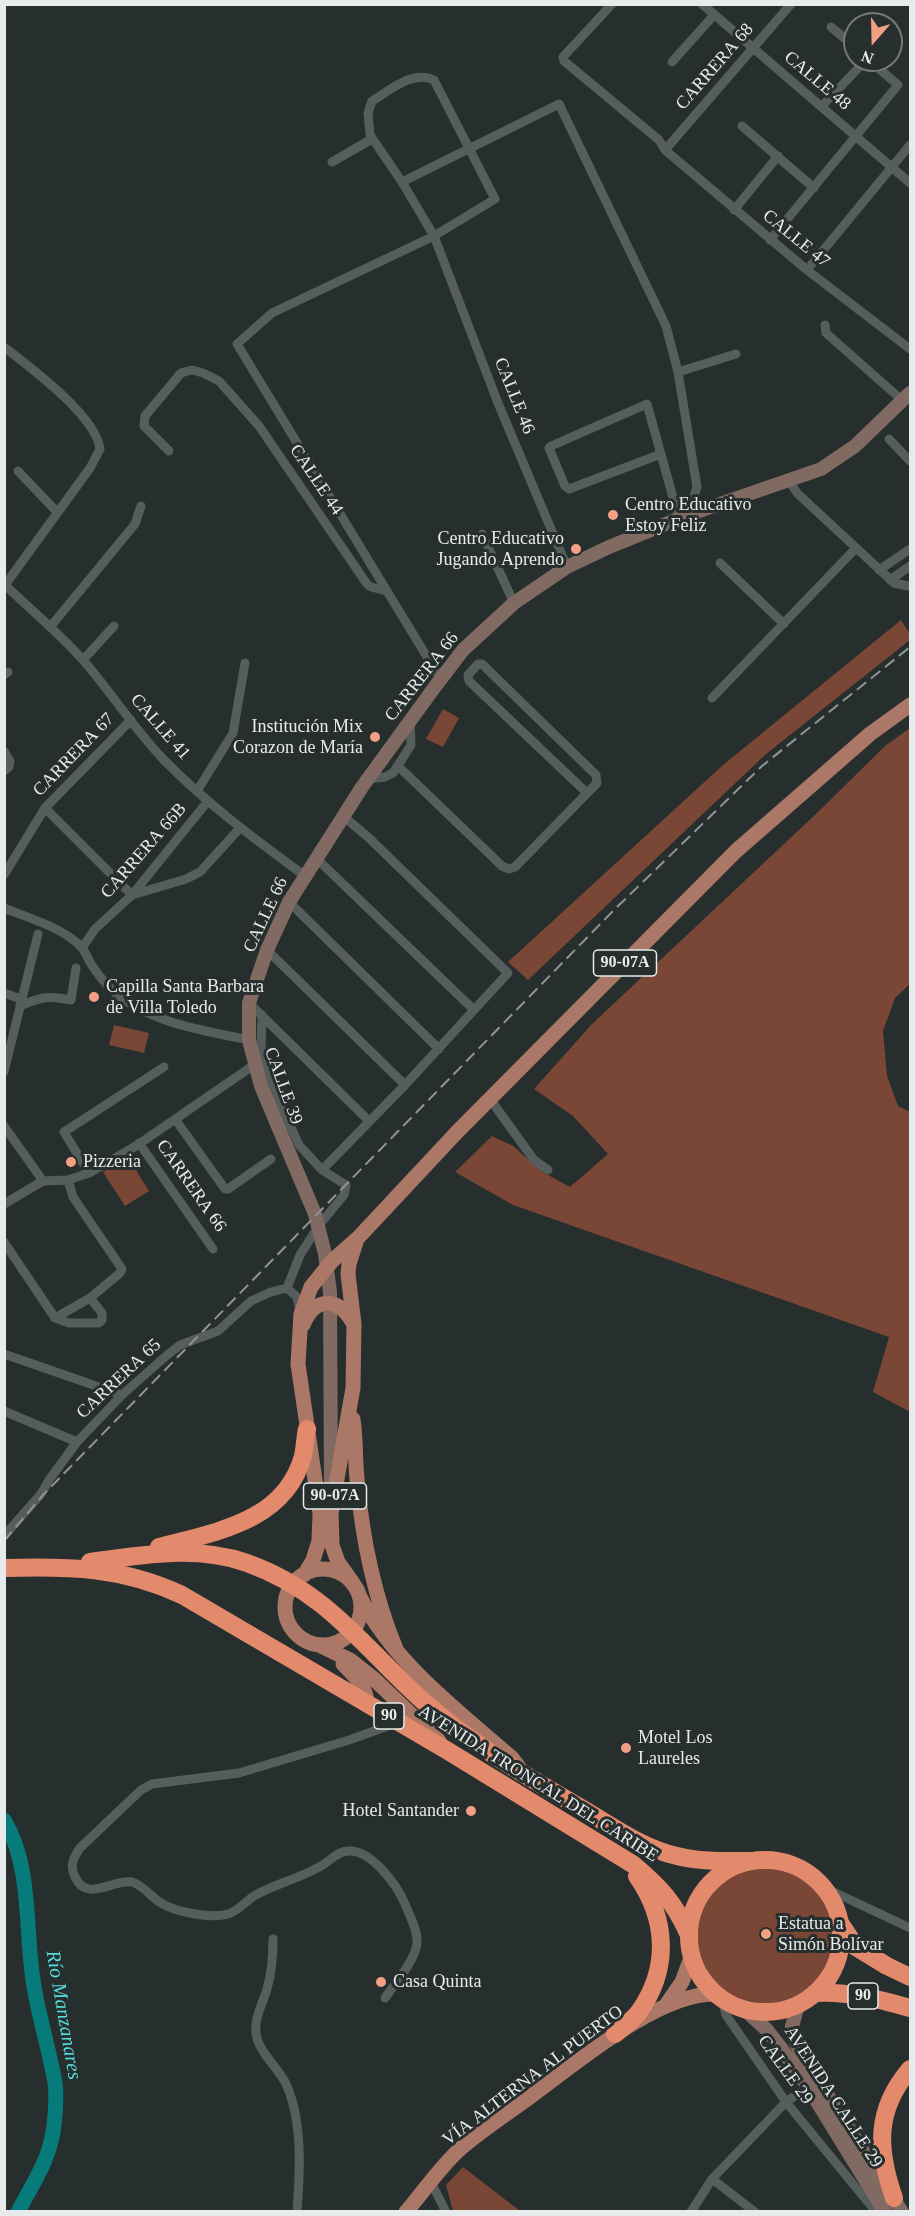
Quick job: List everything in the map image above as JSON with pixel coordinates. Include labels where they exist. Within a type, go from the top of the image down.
[{"type":"highway","points":[[120,1558],[228,1529],[256,1517],[280,1497],[294,1477],[303,1456],[307,1429]]},
{"type":"highway","name":"AVENIDA TRONCAL DEL CARIBE","points":[[52,1567],[163,1554],[196,1554],[224,1557],[270,1573],[294,1584],[319,1601],[451,1725],[528,1777],[647,1846],[676,1856],[701,1860],[749,1861]]},
{"type":"highway","name":"AVENIDA TRONCAL DEL CARIBE","points":[[8,1568],[52,1567],[112,1571],[165,1586],[182,1594],[448,1751],[634,1865],[660,1886],[677,1909],[688,1933]]},
{"type":"highway","points":[[607,1849],[632,1869],[650,1894],[660,1924],[661,1955],[654,1986],[638,2013],[615,2034]]},
{"type":"highway","name":"90","points":[[840,1923],[839,1954],[826,1982],[815,1993],[798,2004],[780,2010],[762,2012],[744,2009],[718,1996],[701,1978],[691,1958],[688,1933],[693,1908],[706,1886],[725,1870],[749,1861],[766,1859],[798,1867],[812,1876],[824,1887],[834,1904],[840,1923],[856,1947],[910,1977]]},
{"type":"highway","name":"90","points":[[815,1993],[838,1992],[873,1997],[910,2008]]},
{"type":"highway","points":[[894,2207],[884,2169],[881,2138],[887,2108],[900,2081],[910,2069]]},
{"type":"main road","name":"90-07A","points":[[356,1590],[338,1562],[332,1545],[307,1429],[298,1364],[298,1342],[300,1314],[311,1287],[332,1261],[357,1239],[490,1099],[736,851],[870,734],[910,705]]},
{"type":"main road","name":"90-07A","points":[[304,1575],[313,1560],[319,1541],[351,1404],[354,1324],[348,1274],[357,1239]]},
{"type":"main road","points":[[298,1342],[306,1318],[318,1305],[328,1303],[337,1305],[348,1314],[354,1324]]},
{"type":"main road","points":[[351,1404],[364,1528],[382,1611],[396,1649]]},
{"type":"main road","points":[[448,1751],[374,1679],[350,1660],[308,1642],[298,1635],[286,1615],[288,1592],[295,1582],[314,1571],[335,1571],[356,1590],[382,1634],[439,1695],[512,1758],[528,1777]]},
{"type":"main road","points":[[319,1645],[343,1640],[352,1632],[359,1621],[362,1609],[356,1590]]},
{"type":"main road","points":[[333,1652],[363,1686],[367,1704]]},
{"type":"main road","name":"VÍA ALTERNA AL PUERTO","points":[[665,2006],[682,1982],[691,1958]]},
{"type":"main road","name":"VÍA ALTERNA AL PUERTO","points":[[406,2211],[460,2149],[615,2034],[687,1996],[700,1994],[718,1996]]},
{"type":"street","name":"CALLE 47","points":[[612,4],[563,57],[564,61],[659,140],[665,150],[770,240],[910,349]]},
{"type":"street","name":"CALLE 48","points":[[702,4],[910,183]]},
{"type":"street","name":"CARRERA 68","points":[[665,150],[790,4]]},
{"type":"street","points":[[672,62],[714,15]]},
{"type":"street","points":[[831,27],[843,38]]},
{"type":"street","points":[[822,106],[856,72]]},
{"type":"street","points":[[770,240],[898,85],[882,72]]},
{"type":"street","points":[[332,162],[372,139],[368,113],[372,100],[415,77],[426,76],[434,80],[495,200],[434,236],[272,313],[237,344],[441,680]]},
{"type":"street","points":[[402,182],[559,104],[666,326],[678,372],[697,488],[684,517]]},
{"type":"street","points":[[742,126],[814,188]]},
{"type":"street","name":"CALLE 46","points":[[372,139],[402,182],[434,236],[498,403],[567,567]]},
{"type":"street","points":[[807,270],[910,145]]},
{"type":"street","points":[[734,210],[778,156]]},
{"type":"street","points":[[825,325],[826,333],[907,397]]},
{"type":"street","points":[[4,347],[48,382],[91,426],[99,450],[5,585]]},
{"type":"street","points":[[678,372],[736,354]]},
{"type":"street","name":"CALLE 44","points":[[169,451],[144,426],[145,416],[181,373],[192,370],[203,372],[219,381],[259,426],[367,584],[387,591]]},
{"type":"street","name":"CARRERA 66","points":[[305,876],[368,778],[441,680],[464,650],[514,603],[567,567],[609,547],[684,517],[821,470],[855,446],[907,397]]},
{"type":"street","points":[[661,454],[568,489],[549,451],[551,446],[647,404],[661,454],[684,517]]},
{"type":"street","points":[[889,440],[910,461]]},
{"type":"street","points":[[18,471],[57,512]]},
{"type":"street","points":[[789,481],[798,494],[894,584],[908,586]]},
{"type":"street","points":[[51,627],[135,524],[141,506]]},
{"type":"street","points":[[482,534],[514,603]]},
{"type":"street","points":[[712,698],[856,548]]},
{"type":"street","points":[[879,570],[910,549]]},
{"type":"street","points":[[720,563],[783,624]]},
{"type":"street","points":[[890,580],[910,566]]},
{"type":"street","name":"CALLE 41","points":[[5,585],[83,660],[163,758],[197,791],[240,828],[305,876]]},
{"type":"street","points":[[83,660],[114,626]]},
{"type":"street","name":"CARRERA 66B","points":[[197,791],[233,734],[244,663]]},
{"type":"street","points":[[398,766],[502,867],[509,869],[515,867],[597,783],[596,775],[485,665],[478,664],[468,675],[469,681],[587,793]]},
{"type":"street","name":"CARRERA 67","points":[[4,875],[45,808],[131,720]]},
{"type":"street","points":[[368,778],[389,776],[398,766],[411,745],[410,721]]},
{"type":"street","points":[[4,771],[9,766],[7,753]]},
{"type":"street","name":"CARRERA 66B","points":[[82,948],[95,929],[132,895],[208,801]]},
{"type":"street","points":[[45,808],[132,895],[186,879],[200,872],[240,828]]},
{"type":"street","points":[[322,1170],[439,1049],[508,973],[368,837],[343,816]]},
{"type":"street","points":[[317,859],[474,1010]]},
{"type":"street","name":"CALLE 66","points":[[249,1040],[249,1003],[267,950],[289,902],[305,876]]},
{"type":"street","points":[[289,902],[439,1049]]},
{"type":"street","name":"CALLE 39","points":[[4,908],[62,932],[82,948],[93,967],[113,991],[127,1002],[177,1024],[249,1040],[261,1086],[315,1214],[329,1278],[330,1455],[326,1513]]},
{"type":"street","points":[[4,1072],[38,933]]},
{"type":"street","points":[[267,950],[405,1085]]},
{"type":"street","points":[[4,993],[20,1002],[53,996],[70,1000],[76,968]]},
{"type":"street","points":[[249,1003],[369,1121]]},
{"type":"street","points":[[262,1015],[261,1048],[276,1095],[300,1145],[322,1170],[346,1185],[340,1201],[320,1224],[300,1255],[287,1288],[297,1297],[300,1314]]},
{"type":"street","name":"CARRERA 66","points":[[4,1204],[43,1181],[68,1180],[89,1173],[139,1143],[254,1065]]},
{"type":"street","points":[[89,1173],[64,1132],[164,1067]]},
{"type":"street","points":[[490,1099],[534,1160],[548,1170]]},
{"type":"street","name":"CARRERA 66","points":[[175,1119],[225,1189],[272,1159]]},
{"type":"street","points":[[4,1126],[8,1139],[43,1181]]},
{"type":"street","name":"CARRERA 66","points":[[139,1143],[213,1249]]},
{"type":"street","points":[[56,1318],[90,1298],[120,1273],[121,1265],[73,1197],[68,1180]]},
{"type":"street","points":[[4,1242],[56,1318],[69,1323],[99,1323],[102,1320],[102,1313],[90,1298]]},
{"type":"street","name":"CARRERA 65","points":[[4,1536],[40,1494],[77,1442],[122,1395],[180,1345],[218,1331],[251,1301],[287,1288]]},
{"type":"street","points":[[4,1354],[122,1395]]},
{"type":"street","points":[[4,1411],[77,1442]]},
{"type":"street","points":[[385,1998],[414,1953],[417,1943],[415,1931],[399,1889],[382,1869],[357,1852],[341,1853],[323,1865],[256,1895],[228,1914],[220,1915],[205,1915],[170,1907],[132,1882],[120,1882],[94,1890],[86,1889],[78,1883],[72,1866],[74,1857],[80,1848],[141,1790],[152,1785],[240,1773],[399,1722]]},
{"type":"street","points":[[824,1887],[910,1928]]},
{"type":"street","points":[[273,1939],[273,1961],[256,2024],[256,2036],[262,2050],[282,2077],[293,2104],[299,2148],[297,2211]]},
{"type":"street","name":"CALLE 29","points":[[718,1996],[726,2015],[786,2102],[876,2211]]},
{"type":"street","name":"AVENIDA CALLE 29","points":[[798,2004],[791,2030],[799,2050],[894,2207]]},
{"type":"street","name":"AVENIDA CALLE 29","points":[[744,2009],[767,2030],[894,2207]]},
{"type":"street","points":[[692,2211],[712,2179],[786,2102],[808,2087]]},
{"type":"street","points":[[712,2179],[755,2211]]},
{"type":"street","points":[[432,2182],[446,2211]]},
{"type":"shaded area","points":[[901,620],[910,634],[910,640],[766,754],[528,980],[508,962],[723,765]]},
{"type":"shaded area","points":[[443,709],[459,718],[443,747],[426,739]]},
{"type":"shaded area","points":[[910,728],[910,984],[895,998],[883,1031],[887,1076],[898,1106],[910,1112],[910,1412],[873,1392],[889,1337],[513,1205],[455,1172],[492,1136],[513,1146],[541,1171],[570,1187],[608,1154],[573,1116],[534,1089],[592,1024],[885,746]]},
{"type":"shaded area","points":[[114,1025],[149,1033],[144,1053],[109,1045]]},
{"type":"shaded area","points":[[127,1156],[149,1191],[125,1206],[103,1172]]},
{"type":"shaded area","points":[[765,1869],[791,1874],[812,1889],[827,1910],[832,1936],[827,1962],[812,1983],[791,1998],[765,2003],[739,1998],[718,1983],[703,1962],[698,1936],[703,1910],[718,1889],[739,1874]]},
{"type":"shaded area","points":[[463,2167],[520,2211],[453,2211],[446,2185]]},
{"type":"waterway","name":"Río Manzanares","points":[[4,1820],[13,1838],[23,1877],[33,1980],[56,2089],[55,2118],[50,2147],[18,2212]]},
{"type":"railway","points":[[4,1541],[43,1495],[613,911],[762,766],[910,647]]},
{"type":"place","name":"Centro Educativo Estoy Feliz","points":[[613,515]]},
{"type":"place","name":"Centro Educativo Jugando Aprendo","points":[[576,549]]},
{"type":"place","name":"Institución Mix Corazon de María","points":[[375,737]]},
{"type":"place","name":"Capilla Santa Barbara de Villa Toledo","points":[[94,997]]},
{"type":"place","name":"Pizzeria","points":[[71,1162]]},
{"type":"place","name":"Motel Los Laureles","points":[[626,1748]]},
{"type":"place","name":"Hotel Santander","points":[[471,1811]]},
{"type":"place","name":"Estatua a Simón Bolívar","points":[[766,1934]]},
{"type":"place","name":"Casa Quinta","points":[[381,1982]]}]
